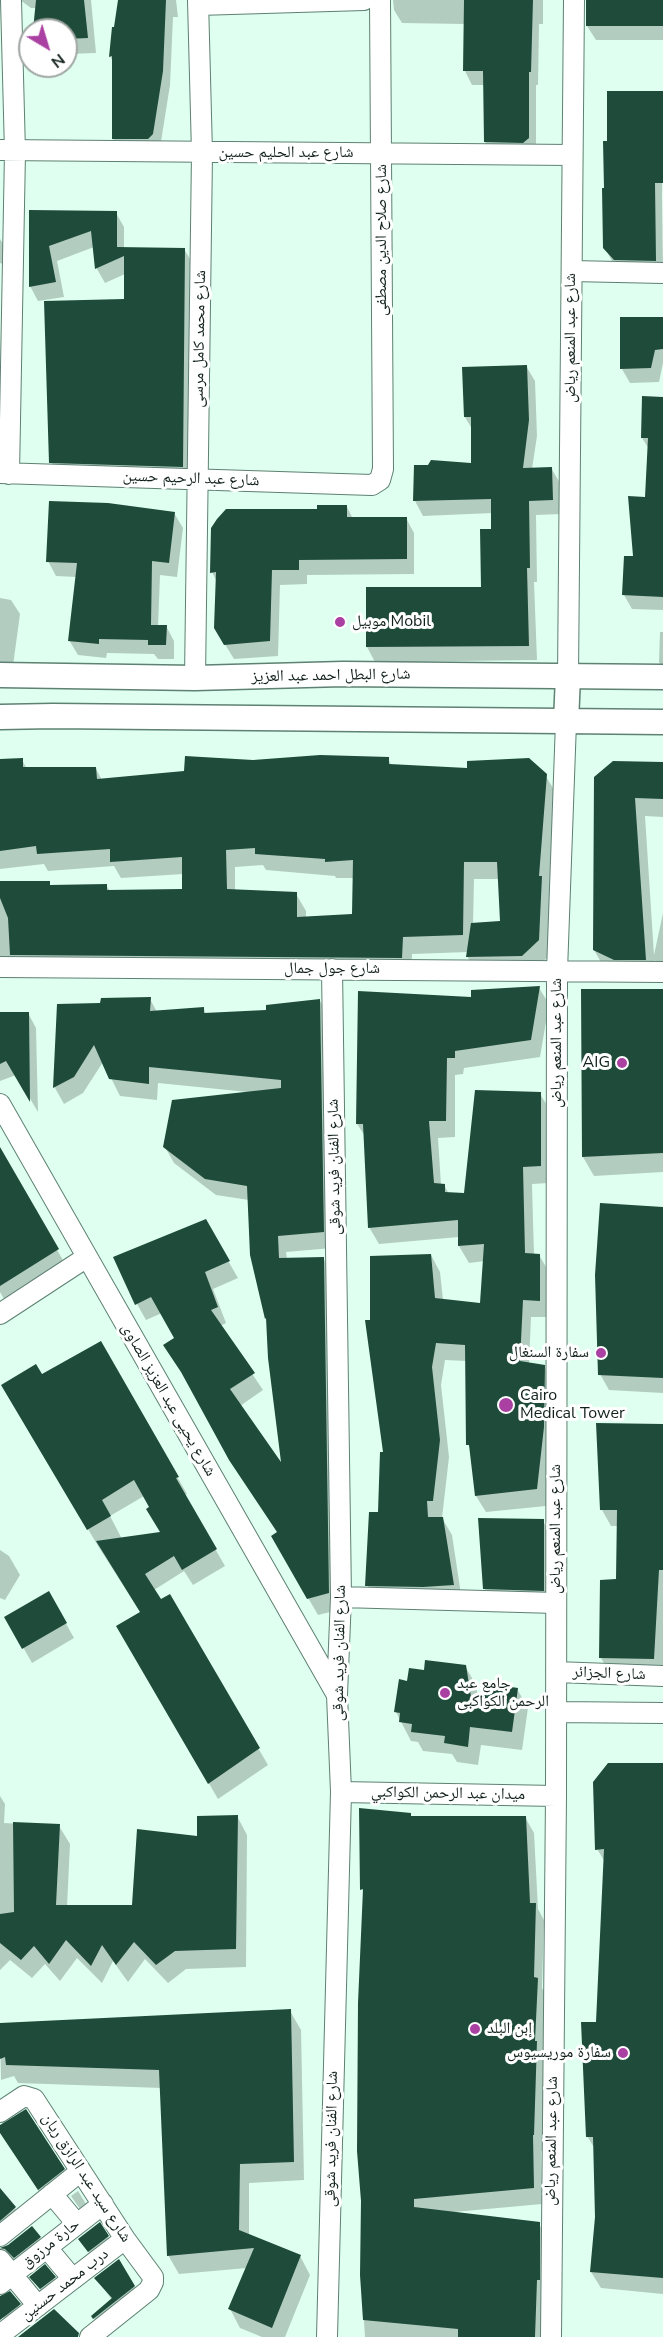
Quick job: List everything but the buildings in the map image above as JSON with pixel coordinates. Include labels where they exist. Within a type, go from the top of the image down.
[{"type":"main road","name":"شارع البطل احمد عبد العزيز","points":[[0,675],[195,678],[343,674],[663,677]]},
{"type":"main road","points":[[566,722],[568,676]]},
{"type":"main road","points":[[0,717],[663,722]]},
{"type":"street","points":[[5,474],[11,0]]},
{"type":"street","points":[[198,2],[364,0]]},
{"type":"street","name":"شارع صلاح الدين مصطفى","points":[[380,0],[383,469],[380,480]]},
{"type":"street","name":"شارع عبد المنعم رياض","points":[[568,676],[574,0]]},
{"type":"street","name":"شارع محمد كامل مرسى","points":[[195,678],[202,153],[198,2]]},
{"type":"street","name":"شارع عبد الحليم حسين","points":[[8,151],[572,156]]},
{"type":"street","points":[[572,272],[663,273]]},
{"type":"street","name":"شارع عبد الرحيم حسين","points":[[5,474],[372,485],[380,480]]},
{"type":"street","name":"شارع عبد المنعم رياض","points":[[551,2337],[556,1796],[557,971],[566,722]]},
{"type":"street","name":"شارع جول جمال","points":[[0,967],[663,972]]},
{"type":"street","name":"شارع الفنان فريد شوقى","points":[[327,2337],[340,1792],[337,1695],[341,1597],[332,969]]},
{"type":"street","name":"شارع يحيى عبد العزيز الصاوى","points":[[0,1104],[337,1695]]},
{"type":"street","points":[[0,1314],[87,1257]]},
{"type":"street","points":[[341,1597],[556,1603]]},
{"type":"street","name":"شارع الجزائر","points":[[556,1672],[663,1676]]},
{"type":"street","points":[[556,1712],[663,1713]]},
{"type":"street","name":"ميدان عبد الرحمن الكواكبي","points":[[340,1792],[556,1796]]},
{"type":"street","name":"شارع سيد عبد الرازق ريان","points":[[0,2112],[24,2096],[34,2099],[125,2239],[153,2277],[148,2290],[90,2337]]},
{"type":"street","points":[[0,2236],[81,2171]]},
{"type":"street","points":[[52,2194],[77,2224]]},
{"type":"street","name":"حارة مرزوق","points":[[4,2273],[47,2248],[103,2204]]},
{"type":"street","name":"درب محمد حسنين","points":[[5,2331],[125,2239]]},
{"type":"street","points":[[47,2248],[73,2279]]},
{"type":"street","points":[[4,2273],[38,2306]]},
{"type":"place","name":"موبيل Mobil","points":[[340,622]]},
{"type":"place","name":"AIG","points":[[622,1063]]},
{"type":"place","name":"سفارة السنغال","points":[[601,1353]]},
{"type":"place","name":"Cairo Medical Tower","points":[[506,1405]]},
{"type":"place","name":"جامع عبد الرحمن الكواكبى","points":[[445,1693]]},
{"type":"place","name":"إبن البلد","points":[[475,2029]]},
{"type":"place","name":"سفارة موريسيوس","points":[[623,2053]]}]
